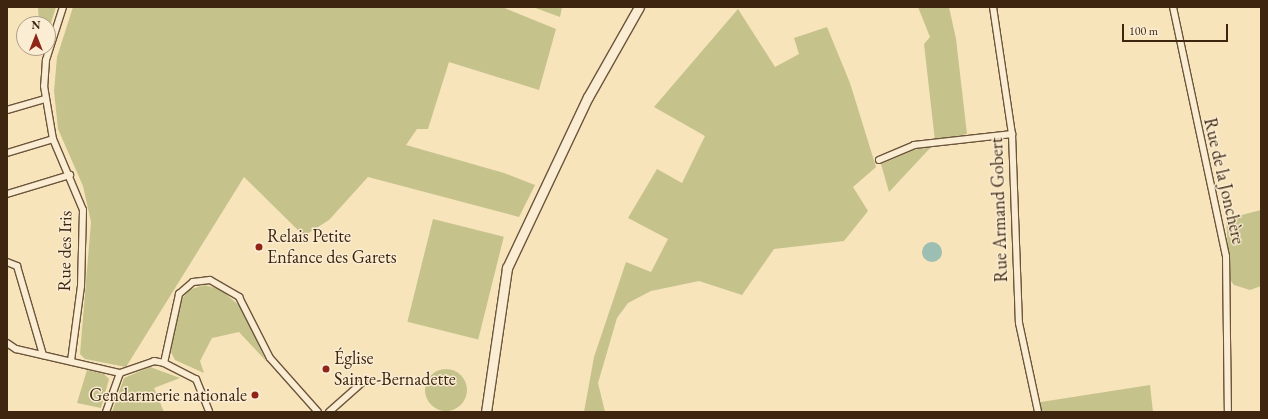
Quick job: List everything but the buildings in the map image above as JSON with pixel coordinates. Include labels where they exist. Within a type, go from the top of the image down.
[{"type":"main road","points":[[486,412],[507,268],[585,104],[639,7]]},
{"type":"street","name":"Rue des Iris","points":[[63,7],[46,60],[45,99],[53,139],[81,200],[84,231],[71,361]]},
{"type":"street","name":"Rue Armand Gobert","points":[[993,7],[1012,134],[1019,323],[1038,412]]},
{"type":"street","name":"Rue de la Jonchère","points":[[1173,7],[1226,256],[1228,412]]},
{"type":"street","points":[[7,110],[45,99]]},
{"type":"street","points":[[879,160],[914,145],[945,143],[1012,134]]},
{"type":"street","points":[[7,153],[53,139]]},
{"type":"street","points":[[7,194],[70,175]]},
{"type":"street","points":[[7,262],[17,266],[43,355]]},
{"type":"street","points":[[164,362],[179,294],[193,282],[210,280],[239,297],[270,358],[318,412]]},
{"type":"street","points":[[7,343],[43,355],[120,373],[154,361],[164,362],[196,379],[209,412]]},
{"type":"street","points":[[106,412],[120,373]]},
{"type":"street","points":[[329,412],[364,381]]},
{"type":"shaded area","points":[[38,7],[56,7],[53,16],[39,16]]},
{"type":"shaded area","points":[[73,7],[502,7],[556,29],[539,90],[449,62],[428,129],[417,129],[406,145],[504,173],[535,185],[519,217],[368,177],[329,220],[304,236],[244,177],[126,367],[85,359],[80,354],[91,222],[83,186],[58,129],[54,91],[57,57]]},
{"type":"shaded area","points":[[533,7],[562,7],[560,17]]},
{"type":"shaded area","points":[[918,7],[949,7],[956,39],[967,134],[935,141],[924,44],[930,37]]},
{"type":"shaded area","points":[[738,9],[775,67],[799,54],[794,38],[827,27],[850,83],[876,167],[853,187],[868,211],[844,241],[774,249],[742,295],[699,281],[651,291],[628,303],[617,318],[598,383],[605,412],[584,412],[594,357],[626,262],[651,272],[668,239],[628,218],[657,169],[682,183],[705,136],[654,107]]},
{"type":"shaded area","points":[[932,146],[889,192],[881,164],[914,150]]},
{"type":"shaded area","points":[[1261,210],[1261,286],[1250,290],[1234,285],[1230,280],[1226,219]]},
{"type":"shaded area","points":[[433,219],[504,237],[478,340],[407,322]]},
{"type":"shaded area","points":[[204,285],[220,289],[241,307],[266,361],[239,332],[212,338],[200,361],[204,373],[175,360],[171,352],[179,303],[189,290]]},
{"type":"shaded area","points":[[150,367],[180,378],[154,388],[164,412],[112,412],[124,378]]},
{"type":"shaded area","points":[[442,369],[450,369],[458,372],[464,378],[467,390],[464,402],[458,408],[450,411],[442,411],[434,408],[428,402],[425,394],[425,386],[428,378],[434,372]]},
{"type":"shaded area","points":[[87,370],[104,374],[109,379],[101,408],[77,403]]},
{"type":"shaded area","points":[[1150,385],[1153,412],[1041,412],[1041,402]]},
{"type":"water","points":[[932,242],[939,245],[942,252],[939,259],[932,262],[925,259],[922,252],[925,245]]},
{"type":"place","name":"Relais Petite Enfance des Garets","points":[[259,247]]},
{"type":"place","name":"Église Sainte-Bernadette","points":[[326,369]]},
{"type":"place","name":"Gendarmerie nationale","points":[[255,395]]}]
